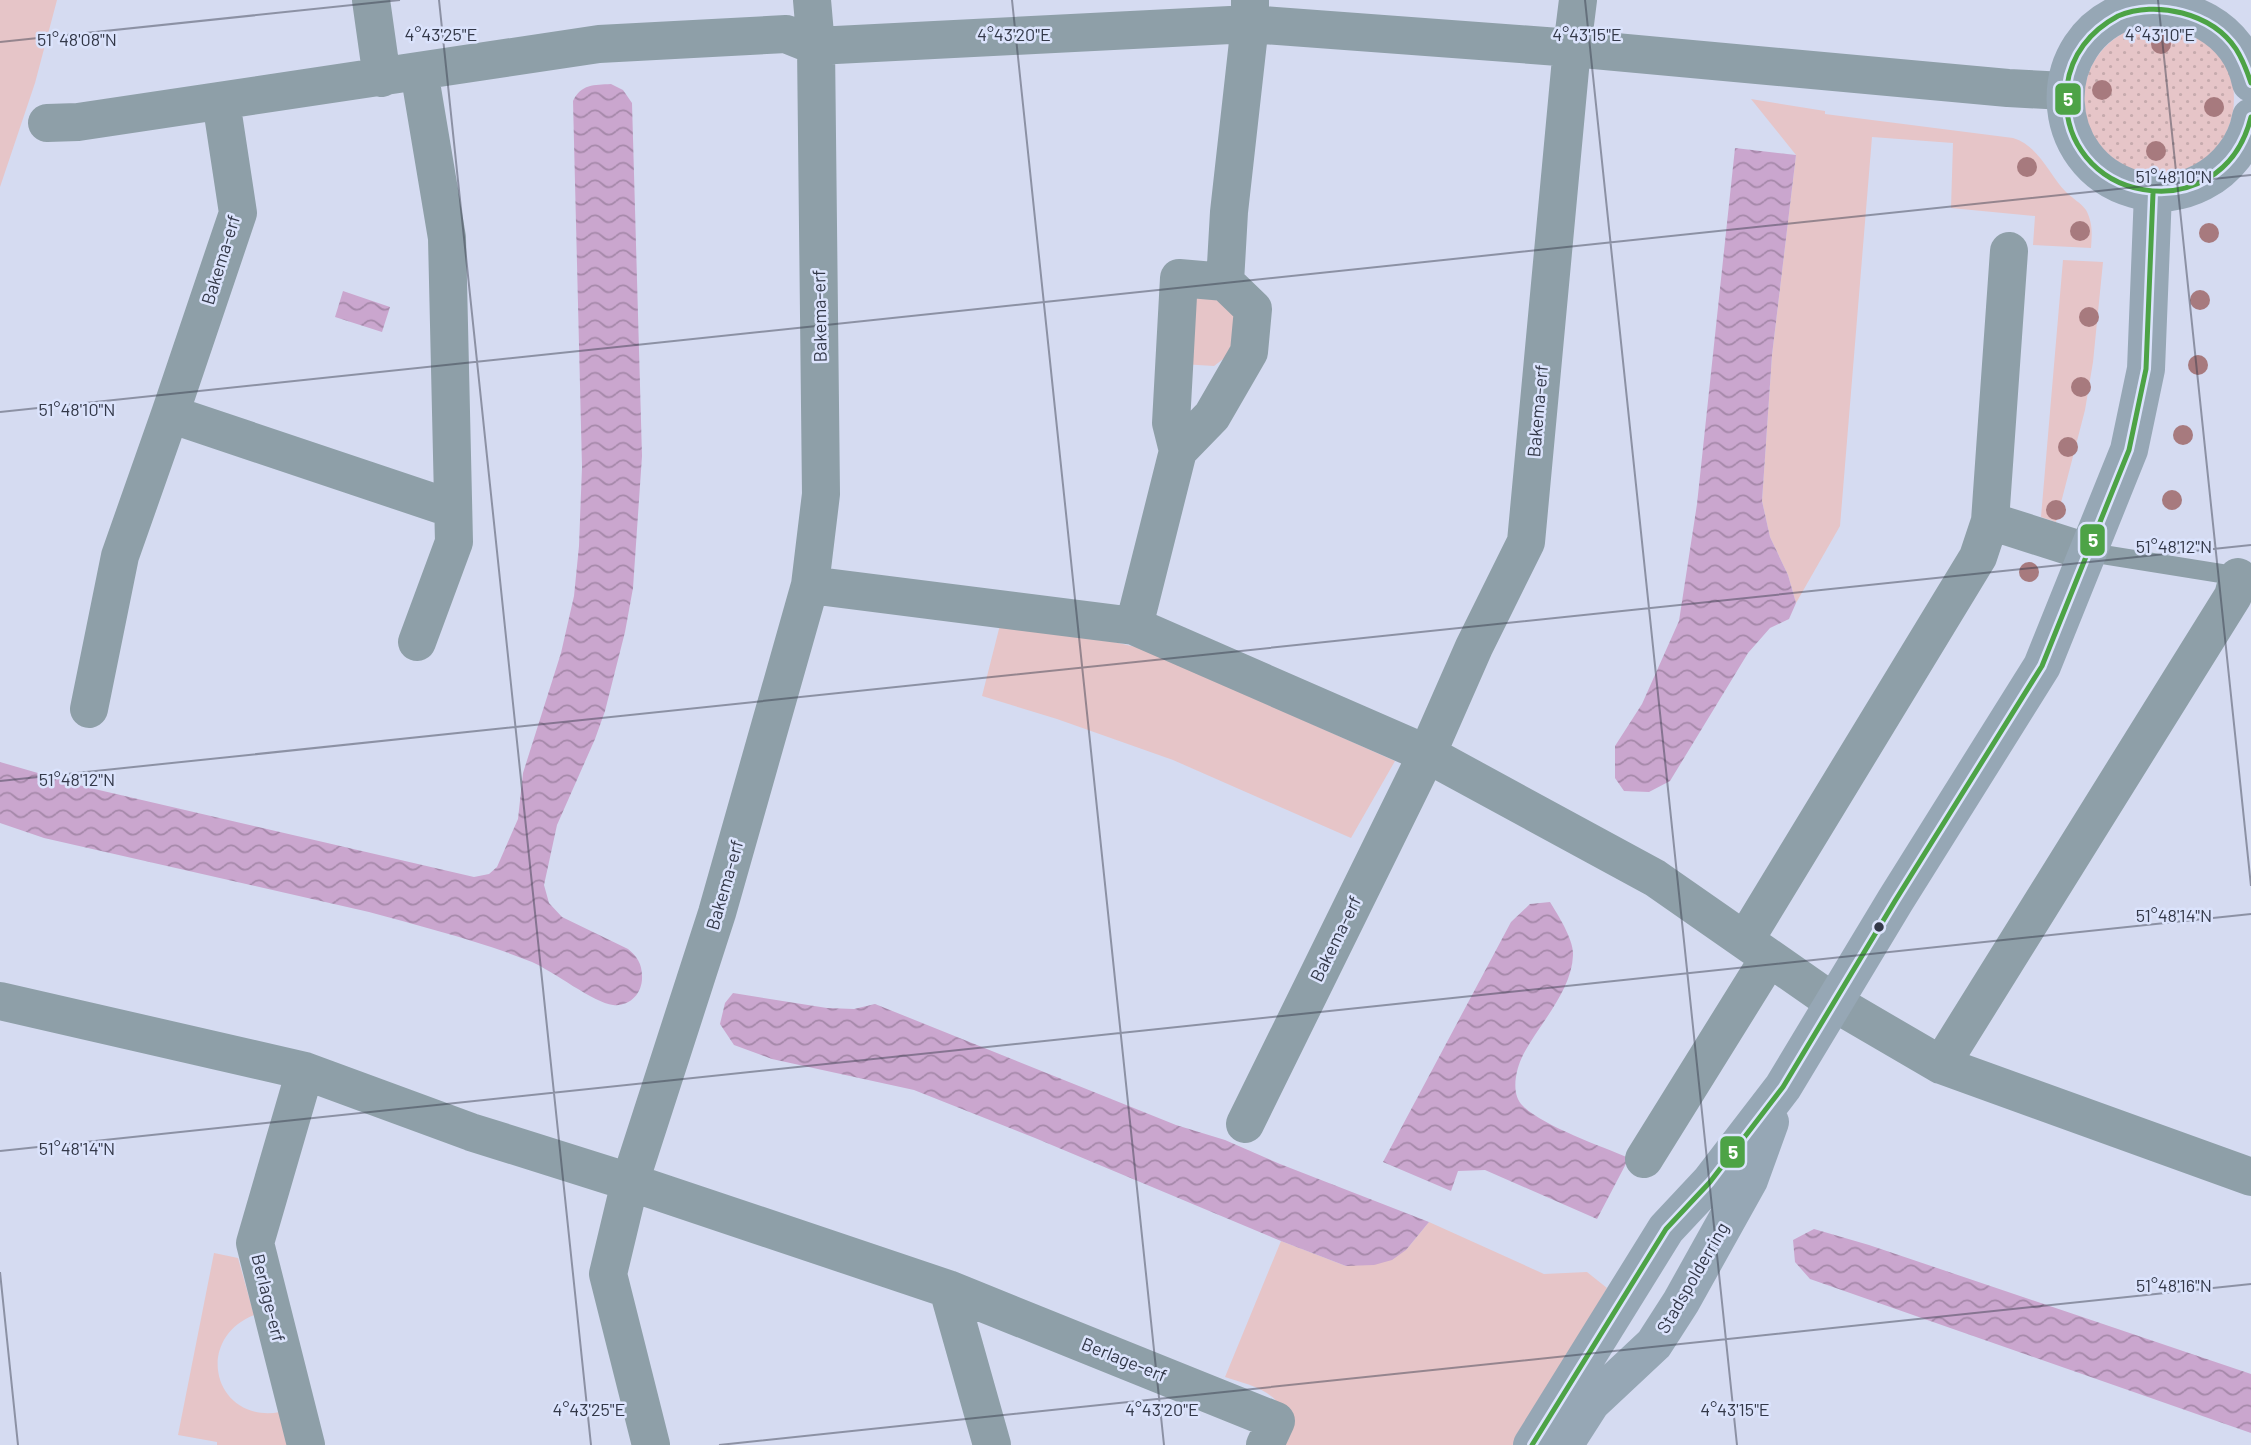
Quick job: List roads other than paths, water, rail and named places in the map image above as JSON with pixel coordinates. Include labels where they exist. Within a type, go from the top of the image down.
[{"type":"street","points":[[371,0],[382,78]]},
{"type":"street","name":"Bakema-erf","points":[[630,1182],[717,913],[810,585],[821,481],[816,46],[812,0]]},
{"type":"street","name":"Bakema-erf","points":[[1245,1124],[1427,754],[1474,647],[1526,541],[1578,0]]},
{"type":"street","points":[[2251,83],[2242,55],[2223,30],[2190,11],[2165,3],[2131,9],[2102,25],[2077,54],[2067,78],[2065,91],[2065,106],[2072,135],[2087,160],[2123,186],[2153,193],[2182,191],[2202,183],[2220,170],[2239,149],[2251,117]]},
{"type":"street","points":[[1225,282],[1229,212],[1250,12]]},
{"type":"street","points":[[47,124],[382,78],[599,44],[786,34],[816,46],[1250,12],[1572,48],[1956,84],[2065,91]]},
{"type":"street","points":[[417,642],[454,542],[447,238],[419,71]]},
{"type":"street","name":"Bakema-erf","points":[[89,709],[120,556],[238,212],[221,100]]},
{"type":"street","name":"Stadspolderring","points":[[1532,1445],[1666,1229],[1710,1182],[1783,1087],[2042,666],[2129,450],[2146,369],[2153,193]]},
{"type":"street","points":[[1644,1158],[1757,949],[1978,557],[1990,521],[2009,251]]},
{"type":"street","points":[[1134,626],[1176,460],[1171,423],[1179,278],[1225,282],[1253,309],[1249,352],[1212,416],[1176,460]]},
{"type":"street","points":[[170,414],[453,509]]},
{"type":"street","points":[[1990,521],[2087,552]]},
{"type":"street","points":[[1941,1065],[2245,578]]},
{"type":"street","points":[[810,585],[1134,626],[1427,754],[1655,878],[1833,1002],[1941,1065],[2250,1175]]},
{"type":"street","name":"Berlage-erf","points":[[0,1001],[305,1071],[471,1132],[630,1182],[948,1289],[1276,1421],[1265,1445]]},
{"type":"street","name":"Berlage-erf","points":[[305,1071],[255,1243],[306,1445]]},
{"type":"street","name":"Stadspolderring","points":[[1564,1445],[1591,1403],[1654,1344],[1681,1302],[1749,1180],[1783,1087]]},
{"type":"street","points":[[630,1182],[608,1274],[651,1445]]},
{"type":"street","points":[[948,1289],[992,1445]]},
{"type":"lane","points":[[2087,552],[2245,578]]},
{"type":"water","points":[[611,84],[623,90],[632,103],[642,456],[633,588],[605,711],[557,825],[544,885],[549,903],[562,917],[628,949],[636,957],[641,968],[642,982],[634,998],[625,1004],[605,1003],[532,962],[492,947],[369,912],[44,838],[0,823],[0,762],[86,787],[474,877],[489,874],[497,867],[518,819],[523,773],[561,653],[574,596],[582,467],[573,101],[584,88]]},
{"type":"water","points":[[1735,148],[1796,155],[1772,355],[1762,501],[1770,537],[1788,575],[1796,603],[1789,619],[1770,628],[1748,653],[1670,781],[1649,792],[1624,791],[1615,778],[1615,746],[1642,704],[1679,621],[1697,504]]},
{"type":"water","points":[[343,291],[390,307],[382,332],[335,317]]},
{"type":"water","points":[[1550,902],[1571,942],[1571,968],[1554,1007],[1523,1055],[1516,1074],[1515,1088],[1523,1106],[1544,1121],[1629,1158],[1597,1219],[1485,1170],[1458,1171],[1451,1191],[1383,1162],[1511,922],[1530,904]]},
{"type":"water","points":[[733,993],[827,1008],[854,1009],[875,1004],[1176,1125],[1225,1140],[1429,1222],[1406,1250],[1392,1260],[1374,1265],[1346,1266],[914,1090],[772,1059],[734,1045],[720,1024],[725,1003]]},
{"type":"water","points":[[1814,1229],[1869,1245],[2251,1374],[2251,1433],[1810,1279],[1795,1262],[1793,1240]]}]
